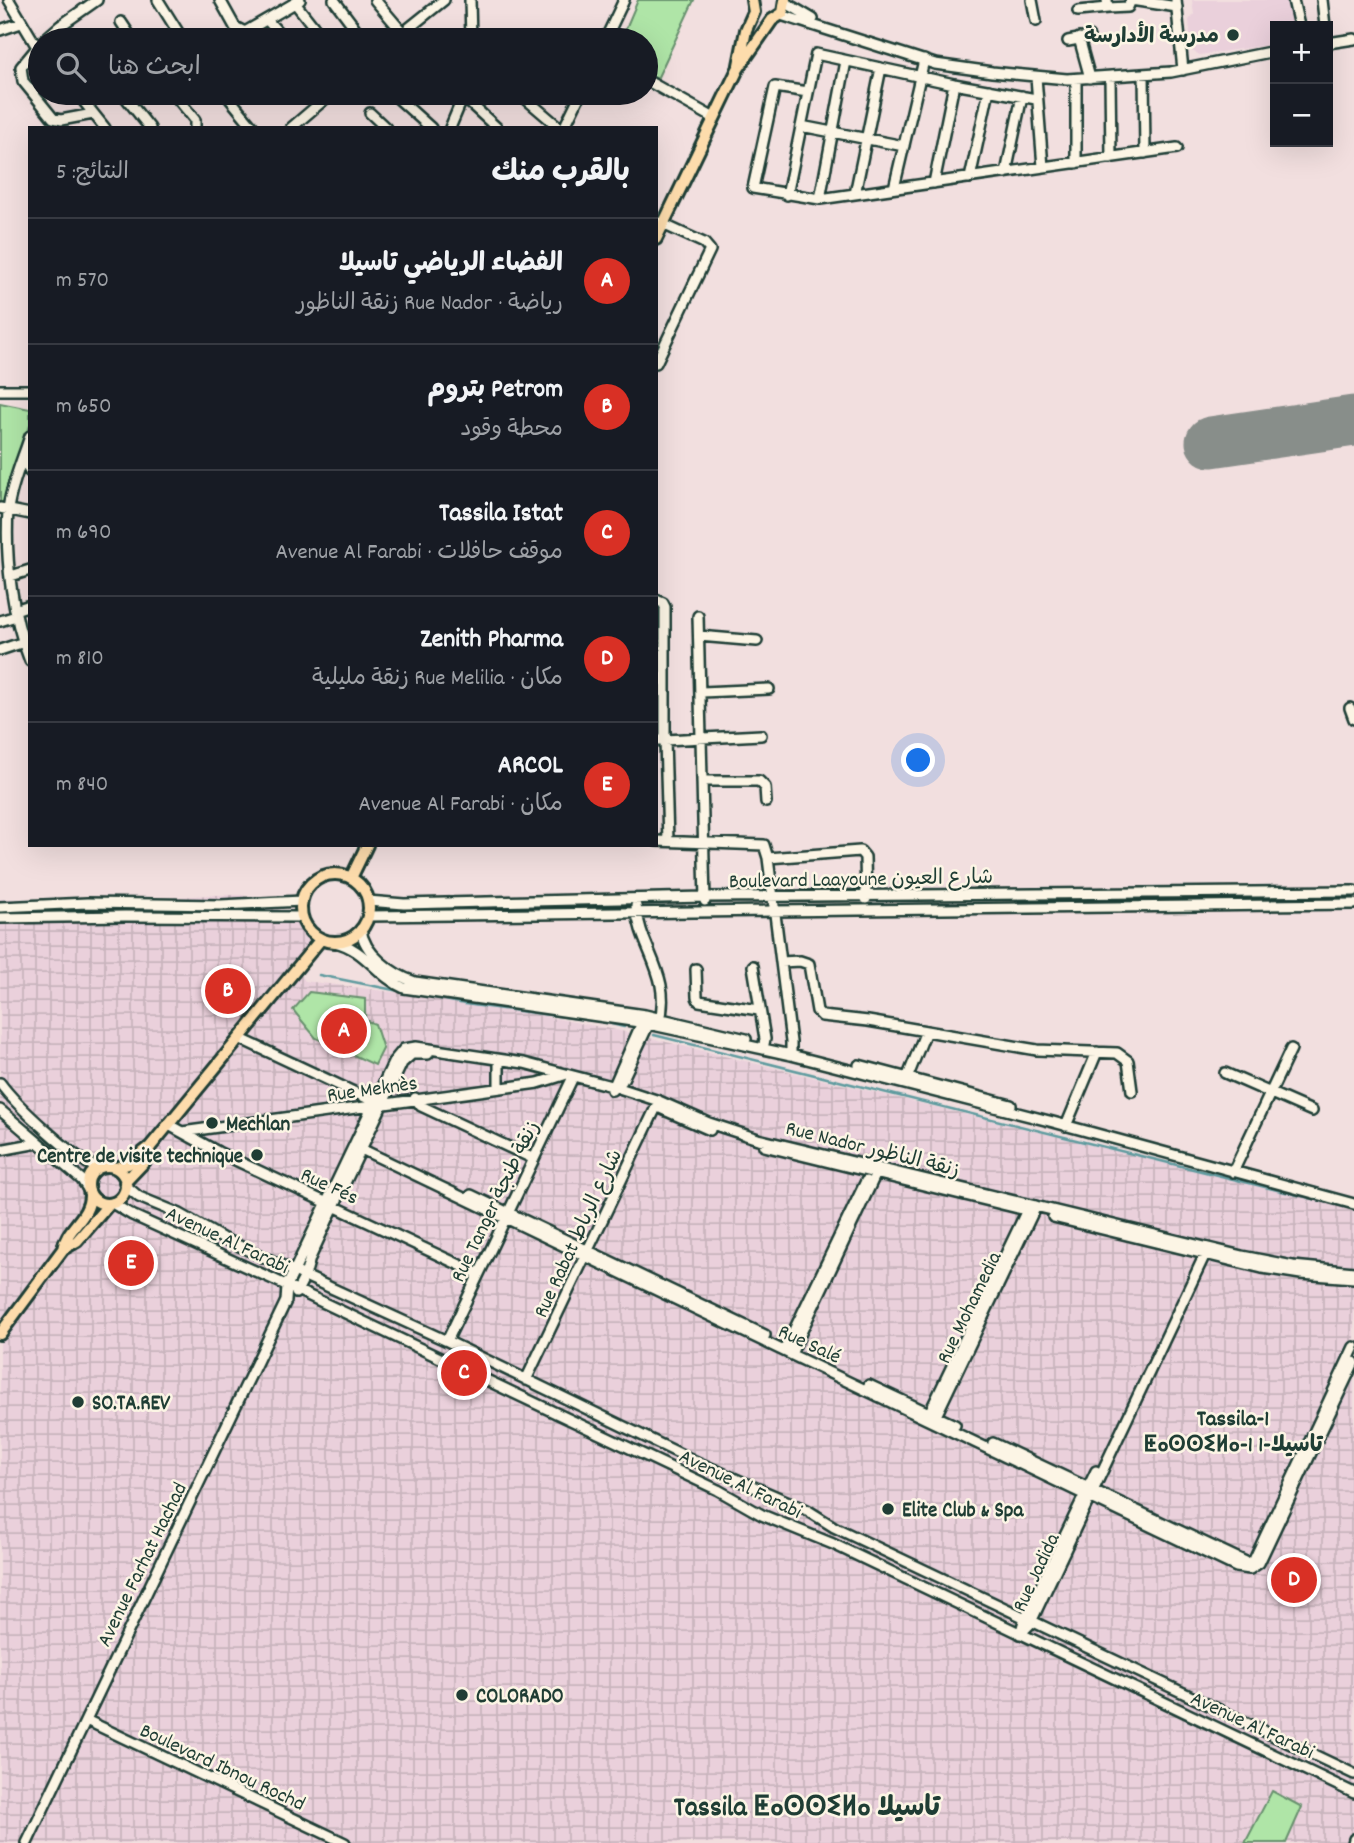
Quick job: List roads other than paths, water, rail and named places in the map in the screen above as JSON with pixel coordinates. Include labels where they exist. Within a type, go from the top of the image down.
[{"type":"main road","points":[[659,223],[738,69],[786,2]]},
{"type":"main road","points":[[752,4],[762,19],[777,18]]},
{"type":"main road","points":[[738,69],[752,4]]},
{"type":"main road","points":[[351,878],[366,847]]},
{"type":"main road","points":[[342,875],[351,878],[359,884],[368,901],[368,916],[361,929],[345,940],[335,942],[321,939],[306,926],[302,917],[302,901],[310,885],[325,876],[342,875]]},
{"type":"main road","points":[[116,1168],[128,1164],[175,1128],[241,1039],[321,939]]},
{"type":"main road","points":[[62,1249],[77,1241],[110,1203],[121,1198],[126,1184],[146,1160],[150,1147]]},
{"type":"main road","points":[[0,1334],[89,1209],[89,1177],[97,1168],[106,1166],[121,1172],[126,1184]]},
{"type":"main road","points":[[89,1192],[99,1202],[110,1203]]},
{"type":"street","points":[[9,0],[28,30]]},
{"type":"street","points":[[58,28],[97,0]]},
{"type":"street","points":[[158,0],[175,28]]},
{"type":"street","points":[[220,0],[236,28]]},
{"type":"street","points":[[334,0],[355,28]]},
{"type":"street","points":[[375,0],[398,28]]},
{"type":"street","points":[[415,28],[444,0]]},
{"type":"street","points":[[470,0],[471,28]]},
{"type":"street","points":[[611,28],[624,0]]},
{"type":"street","points":[[1032,0],[1035,21]]},
{"type":"street","points":[[1293,0],[1298,21]]},
{"type":"street","points":[[1322,0],[1324,21]]},
{"type":"street","points":[[254,28],[298,1],[316,28]]},
{"type":"street","points":[[786,2],[826,28]]},
{"type":"street","points":[[1078,10],[1108,4],[1128,7],[1131,2],[1177,3],[1183,70]]},
{"type":"street","points":[[777,18],[826,28],[923,60],[1036,77],[1076,79],[1183,70],[1270,52]]},
{"type":"street","points":[[267,20],[274,28]]},
{"type":"street","points":[[121,22],[125,28]]},
{"type":"street","points":[[0,30],[21,23]]},
{"type":"street","points":[[1069,41],[1084,38],[1090,78]]},
{"type":"street","points":[[1333,42],[1354,39]]},
{"type":"street","points":[[787,195],[816,54],[1036,99]]},
{"type":"street","points":[[28,58],[21,67],[21,74],[28,88]]},
{"type":"street","points":[[894,188],[923,60]]},
{"type":"street","points":[[820,199],[846,61]]},
{"type":"street","points":[[855,194],[881,68]]},
{"type":"street","points":[[1144,74],[1144,153]]},
{"type":"street","points":[[1036,77],[1043,167]]},
{"type":"street","points":[[1110,77],[1111,158]]},
{"type":"street","points":[[1076,79],[1076,163]]},
{"type":"street","points":[[934,183],[954,84]]},
{"type":"street","points":[[658,87],[714,118]]},
{"type":"street","points":[[808,92],[775,87],[753,188],[820,199],[1177,148]]},
{"type":"street","points":[[970,178],[989,90]]},
{"type":"street","points":[[1006,173],[1022,96]]},
{"type":"street","points":[[41,105],[48,114],[61,120],[93,114]]},
{"type":"street","points":[[86,105],[103,126]]},
{"type":"street","points":[[132,105],[148,126]]},
{"type":"street","points":[[183,105],[195,120],[195,126]]},
{"type":"street","points":[[235,105],[252,126]]},
{"type":"street","points":[[293,126],[318,105]]},
{"type":"street","points":[[405,105],[429,126]]},
{"type":"street","points":[[451,126],[458,105]]},
{"type":"street","points":[[472,105],[495,126]]},
{"type":"street","points":[[536,105],[560,126]]},
{"type":"street","points":[[563,126],[574,105]]},
{"type":"street","points":[[370,113],[384,126]]},
{"type":"street","points":[[801,126],[904,146]]},
{"type":"street","points":[[658,367],[710,250],[705,243],[659,223]]},
{"type":"street","points":[[0,390],[28,390]]},
{"type":"street","points":[[0,650],[26,641],[16,613],[11,576],[5,558],[4,508],[28,442]]},
{"type":"street","points":[[23,456],[28,467]]},
{"type":"street","points":[[4,508],[28,513]]},
{"type":"street","points":[[11,576],[28,571]]},
{"type":"street","points":[[658,601],[665,607],[660,635],[660,740],[668,841]]},
{"type":"street","points":[[0,621],[28,606]]},
{"type":"street","points":[[698,616],[702,692],[705,911]]},
{"type":"street","points":[[699,636],[757,641]]},
{"type":"street","points":[[702,692],[769,689]]},
{"type":"street","points":[[1350,708],[1354,719]]},
{"type":"street","points":[[660,740],[761,735]]},
{"type":"street","points":[[703,781],[760,780],[765,787],[766,802]]},
{"type":"street","points":[[658,815],[667,814]]},
{"type":"street","points":[[658,841],[761,843],[766,848],[791,1053]]},
{"type":"street","points":[[768,858],[860,851],[865,857],[867,909]]},
{"type":"street","name":"Boulevard Laayoune شارع العيون","points":[[368,901],[404,904],[705,897],[1354,891]]},
{"type":"street","points":[[615,1089],[663,999],[660,979],[637,912],[636,899]]},
{"type":"street","points":[[0,907],[87,903],[220,905],[302,901]]},
{"type":"street","name":"Boulevard Laayoune شارع العيون","points":[[368,916],[1354,904]]},
{"type":"street","points":[[0,918],[302,917]]},
{"type":"street","points":[[361,929],[363,941],[369,949],[391,970],[415,982],[651,1020],[762,1043],[791,1053],[906,1080],[1067,1123],[1354,1204]]},
{"type":"street","points":[[335,942],[360,952],[383,976],[404,988],[651,1020]]},
{"type":"street","points":[[781,962],[800,961],[809,964],[817,1011],[822,1016],[1037,1050],[1107,1051],[1123,1055],[1129,1065],[1132,1091]]},
{"type":"street","points":[[753,966],[762,1043]]},
{"type":"street","points":[[696,970],[696,997],[699,1001],[759,1010]]},
{"type":"street","points":[[906,1080],[926,1031]]},
{"type":"street","points":[[241,1039],[379,1103]]},
{"type":"street","name":"Rue Nador زنقة الناظور","points":[[398,1062],[404,1049],[416,1047],[524,1063],[562,1076]]},
{"type":"street","points":[[1235,1169],[1291,1049]]},
{"type":"street","points":[[1067,1123],[1097,1052]]},
{"type":"street","name":"Rue Nador زنقة الناظور","points":[[398,1062],[412,1054],[421,1053],[562,1076],[615,1089],[742,1134],[874,1170],[1205,1250],[1279,1271],[1354,1278]]},
{"type":"street","name":"Avenue Farhat Hachad","points":[[27,1843],[286,1301],[294,1270],[331,1204],[398,1062]]},
{"type":"street","points":[[499,1065],[499,1086]]},
{"type":"street","points":[[1225,1073],[1312,1111]]},
{"type":"street","name":"Rue Meknès","points":[[175,1128],[379,1103],[562,1076]]},
{"type":"street","name":"Rue Tanger زنقة طنجة","points":[[447,1341],[534,1158],[562,1076]]},
{"type":"street","points":[[0,1083],[17,1103],[82,1161],[97,1168]]},
{"type":"street","points":[[415,1098],[421,1106],[534,1158]]},
{"type":"street","name":"Rue Rabat شارع الرباط","points":[[526,1380],[658,1104]]},
{"type":"street","points":[[1,1112],[82,1180],[89,1192]]},
{"type":"street","name":"Rue Fés","points":[[175,1128],[218,1152],[479,1274]]},
{"type":"street","points":[[0,1150],[38,1143]]},
{"type":"street","name":"Rue Salé","points":[[359,1146],[1089,1493],[1236,1567],[1249,1566]]},
{"type":"street","points":[[1235,1169],[1354,1198]]},
{"type":"street","points":[[789,1350],[874,1170]]},
{"type":"street","name":"Avenue Al Farabi","points":[[126,1184],[139,1197],[180,1214],[222,1238],[447,1341],[699,1463],[799,1506],[834,1527],[1354,1774]]},
{"type":"street","name":"Avenue Al Farabi","points":[[110,1203],[724,1494],[762,1515],[833,1545],[1354,1793]]},
{"type":"street","name":"Avenue Farhat Hachad","points":[[286,1301],[299,1291],[331,1204]]},
{"type":"street","name":"Rue Mohamedia","points":[[931,1418],[1031,1208]]},
{"type":"street","name":"Rue Nador زنقة الناظور","points":[[1205,1250],[1279,1264],[1354,1272]]},
{"type":"street","name":"Rue Jadida","points":[[1020,1634],[1028,1629],[1030,1618],[1205,1250]]},
{"type":"street","points":[[1249,1566],[1354,1347]]},
{"type":"street","points":[[1249,1566],[1259,1563],[1354,1362]]},
{"type":"street","name":"Boulevard Ibnou Rochd","points":[[86,1720],[345,1843]]},
{"type":"waterway","points":[[319,975],[404,992]]},
{"type":"waterway","points":[[410,993],[465,1004],[624,1027]]},
{"type":"waterway","points":[[654,1035],[1354,1209]]},
{"type":"place","name":"مدرسة الأدارسة","points":[[1233,35]]},
{"type":"place","name":"Petrom بتروم","points":[[228,991]]},
{"type":"place","name":"الفضاء الرياضي تاسيلا","points":[[344,1031]]},
{"type":"place","name":"Mechlan","points":[[212,1123]]},
{"type":"place","name":"Centre de visite technique","points":[[257,1155]]},
{"type":"place","name":"ARCOL","points":[[131,1263]]},
{"type":"place","name":"Tassila Istat","points":[[464,1373]]},
{"type":"place","name":"SO.TA.REV","points":[[78,1402]]},
{"type":"place","name":"Elite Club & Spa","points":[[888,1509]]},
{"type":"place","name":"Zenith Pharma","points":[[1294,1580]]},
{"type":"place","name":"COLORADO","points":[[462,1695]]},
{"type":"district","name":"Tassila-1 ⵟⴰⵙⵙⵉⵍⴰ-1 1-تاسيلا","points":[[1233,1430]]},
{"type":"district","name":"Tassila ⵟⴰⵙⵙⵉⵍⴰ تاسيلا","points":[[807,1805]]}]
